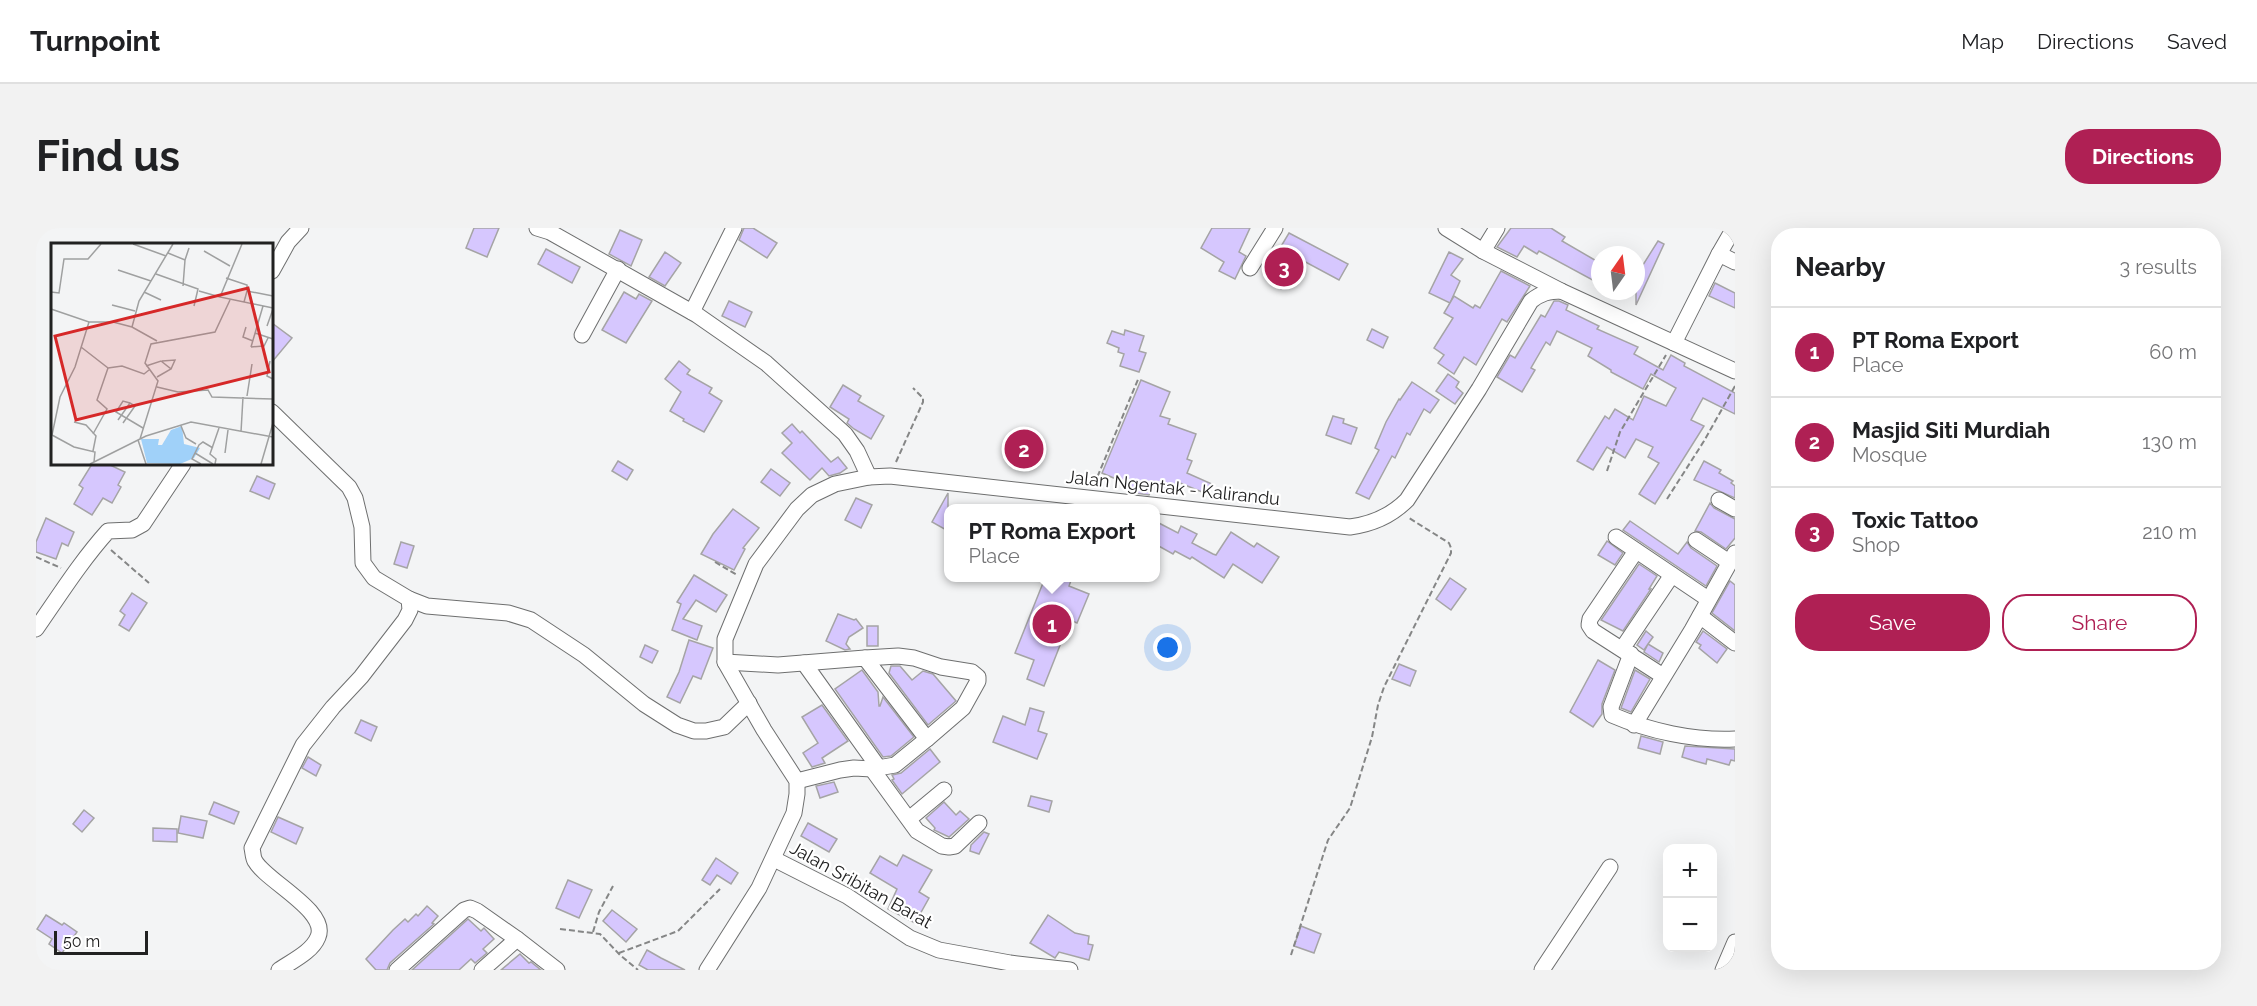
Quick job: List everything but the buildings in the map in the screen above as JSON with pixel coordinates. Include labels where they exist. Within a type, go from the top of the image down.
[{"type":"street","points":[[273,269],[288,242],[301,228]]},
{"type":"street","points":[[537,228],[550,232],[692,312],[766,363],[845,434],[857,451],[869,477]]},
{"type":"street","points":[[692,312],[735,228]]},
{"type":"street","points":[[1250,268],[1275,228]]},
{"type":"street","points":[[1446,228],[1483,251],[1562,291],[1735,371]]},
{"type":"street","points":[[1483,251],[1497,228]]},
{"type":"street","points":[[1674,342],[1734,228]]},
{"type":"street","points":[[1719,254],[1735,262]]},
{"type":"street","points":[[582,335],[618,269]]},
{"type":"street","name":"Jalan Ngentak - Kalirandu","points":[[1160,508],[1350,527],[1368,525],[1397,510],[1407,500],[1479,389],[1531,301],[1539,294],[1548,291],[1562,291]]},
{"type":"street","points":[[273,413],[348,487],[355,498],[362,527],[363,563],[374,578],[409,600],[427,606],[508,613],[531,620],[584,655],[644,704],[677,725],[694,731],[724,727],[749,703]]},
{"type":"street","points":[[36,629],[108,531],[132,530],[142,524],[182,465]]},
{"type":"street","name":"Jalan Ngentak - Kalirandu","points":[[725,662],[725,639],[756,564],[797,510],[812,495],[835,484],[869,477],[890,476],[1115,504]]},
{"type":"street","points":[[1719,500],[1735,509]]},
{"type":"street","points":[[1616,537],[1708,599]]},
{"type":"street","points":[[1634,724],[1700,616],[1732,557],[1696,540]]},
{"type":"street","points":[[1636,551],[1590,619],[1589,625],[1593,631],[1663,676]]},
{"type":"street","points":[[1672,575],[1626,651],[1610,712],[1634,724],[1700,737],[1735,739]]},
{"type":"street","points":[[279,970],[310,949],[320,931],[312,914],[267,875],[254,860],[252,848],[303,745],[333,706],[361,677],[405,620],[410,610],[409,600]]},
{"type":"street","points":[[1700,616],[1735,643]]},
{"type":"street","points":[[725,662],[778,664],[898,656],[972,672],[978,677],[963,708],[895,765],[840,770],[797,781]]},
{"type":"street","points":[[865,658],[927,739]]},
{"type":"street","points":[[707,970],[759,888],[774,859],[794,813],[797,781],[725,662]]},
{"type":"street","points":[[804,663],[916,831],[942,846],[949,847],[961,841],[979,823]]},
{"type":"street","points":[[909,819],[944,790]]},
{"type":"street","name":"Jalan Sribitan Barat","points":[[774,859],[848,896],[910,938],[939,950],[1010,963],[1070,970]]},
{"type":"street","points":[[1542,970],[1610,867]]},
{"type":"street","points":[[397,970],[464,910],[470,908],[517,939],[557,970]]},
{"type":"street","points":[[482,970],[517,939]]},
{"type":"street","points":[[1723,970],[1735,942]]},
{"type":"path","points":[[1607,471],[1620,432],[1674,342]]},
{"type":"path","points":[[1095,502],[1139,376]]},
{"type":"path","points":[[1667,499],[1735,386]]},
{"type":"path","points":[[890,476],[923,402],[923,398],[913,388]]},
{"type":"path","points":[[1291,955],[1328,840],[1350,808],[1372,737],[1384,687],[1451,554],[1449,543],[1397,510]]},
{"type":"path","points":[[100,541],[149,583]]},
{"type":"path","points":[[36,557],[74,575]]},
{"type":"path","points":[[715,562],[750,582]]},
{"type":"path","points":[[593,932],[599,912],[613,886]]},
{"type":"path","points":[[619,953],[678,931],[720,889]]},
{"type":"path","points":[[560,929],[593,932],[603,936],[638,970]]},
{"type":"place","name":"Toxic Tattoo","points":[[1284,267]]},
{"type":"place","name":"Masjid Siti Murdiah","points":[[1024,449]]},
{"type":"place","name":"PT Roma Export","points":[[1052,624]]}]
